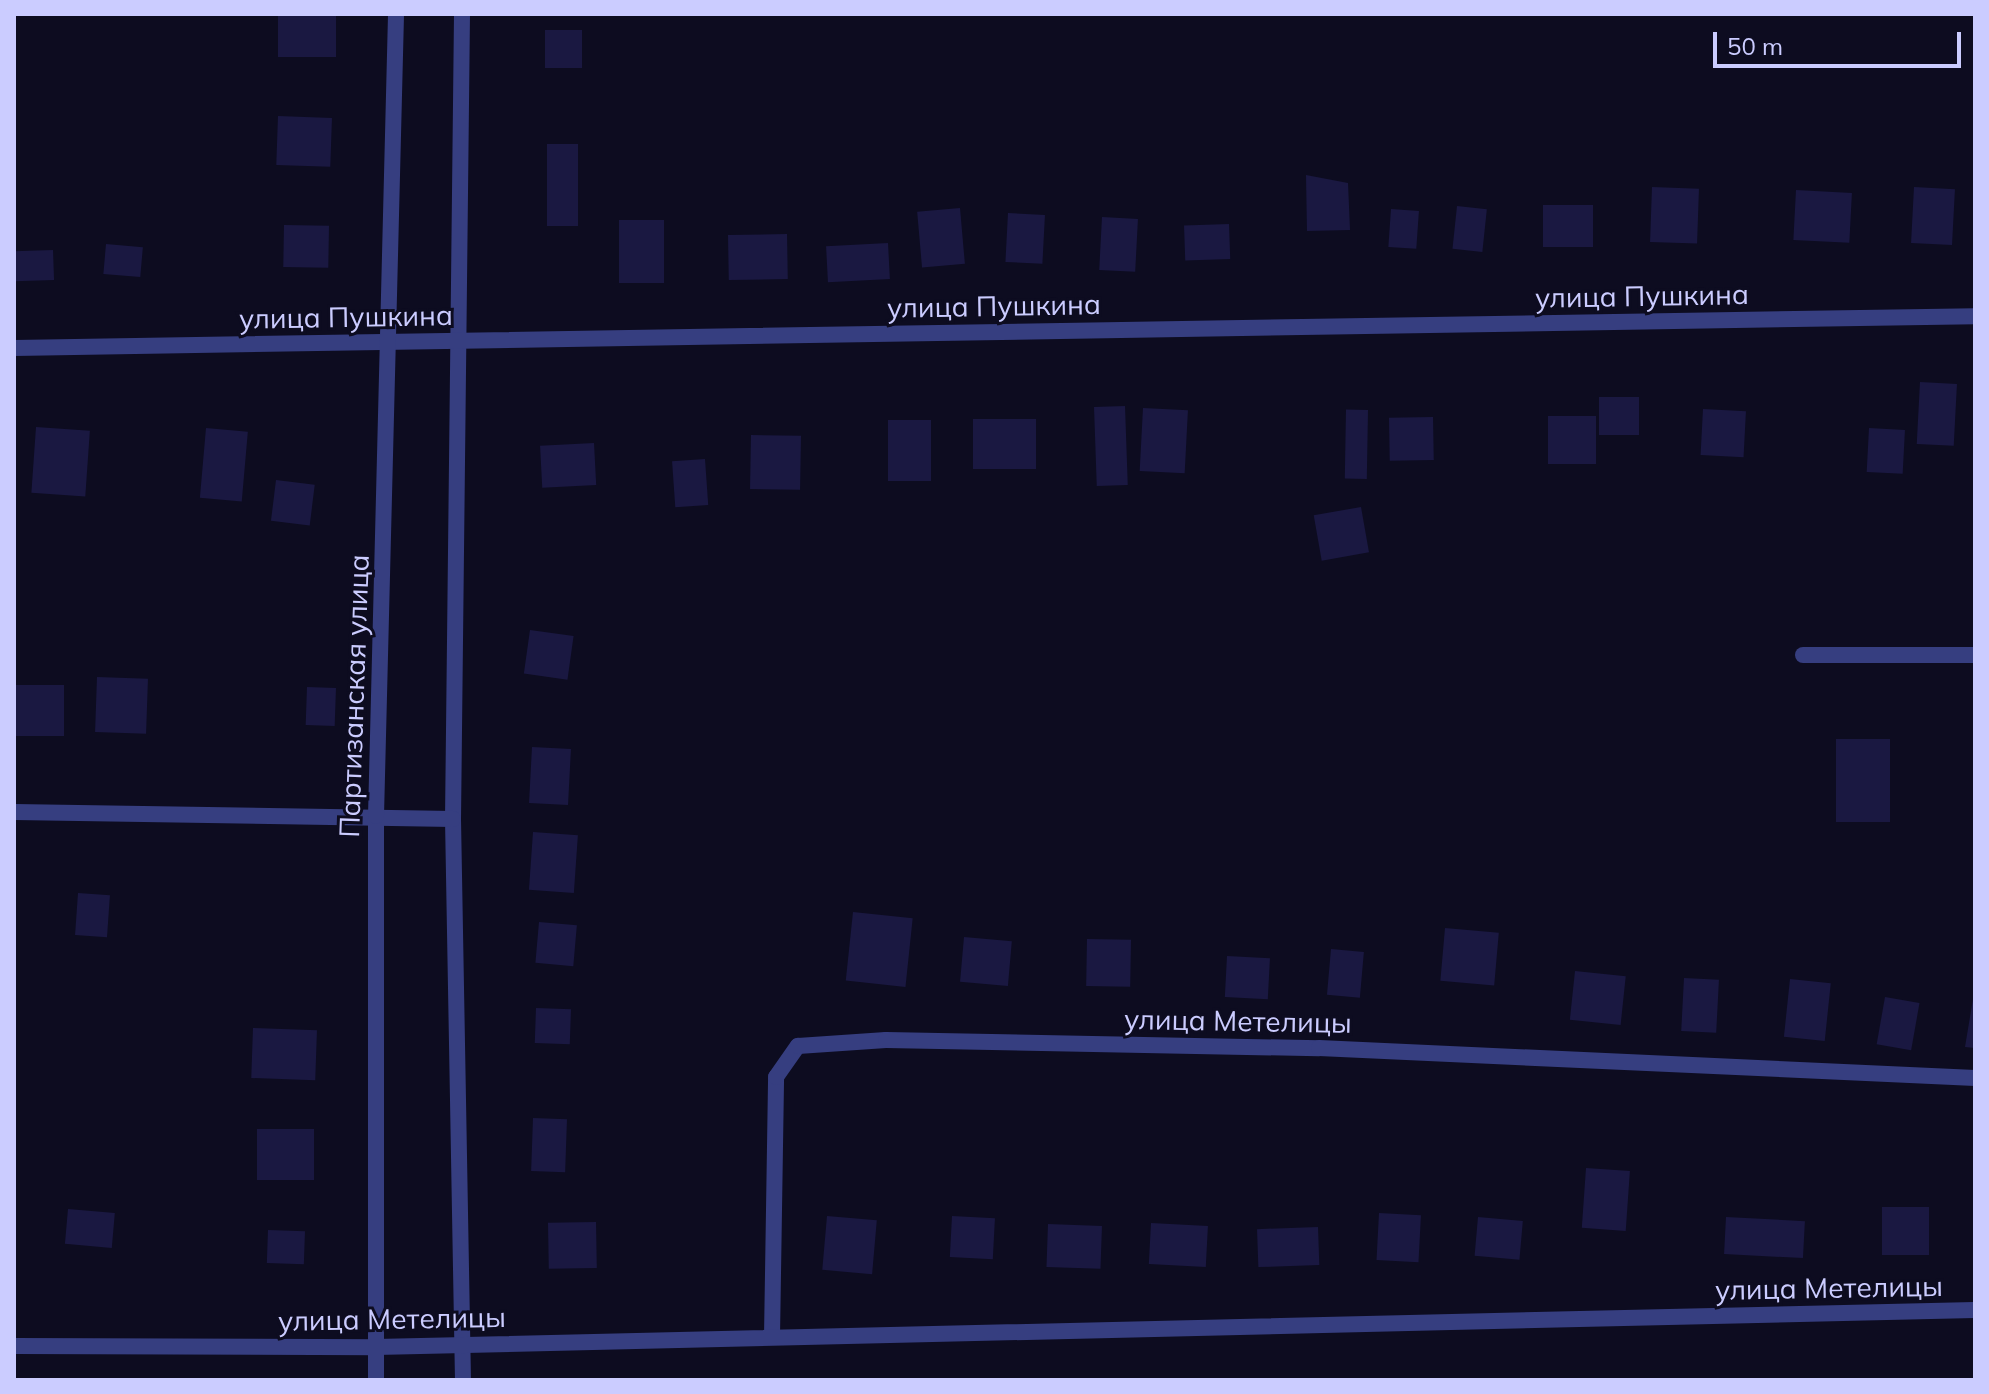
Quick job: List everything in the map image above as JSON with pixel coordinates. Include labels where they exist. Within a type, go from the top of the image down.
[{"type":"street","name":"Партизанская улица","points":[[376,1380],[376,816],[391,344],[396,14]]},
{"type":"street","points":[[462,14],[453,819],[463,1380]]},
{"type":"street","name":"улица Пушкина","points":[[14,348],[1975,316]]},
{"type":"street","points":[[1803,655],[1975,655]]},
{"type":"street","points":[[14,812],[453,819]]},
{"type":"street","name":"улица Метелицы","points":[[772,1337],[776,1077],[798,1046],[886,1040],[1319,1048],[1975,1078]]},
{"type":"street","name":"улица Метелицы","points":[[14,1346],[376,1347],[1975,1310]]},
{"type":"building","points":[[278,14],[336,14],[336,57],[278,57]]},
{"type":"building","points":[[545,30],[582,30],[582,68],[545,68]]},
{"type":"building","points":[[278,116],[332,118],[330,167],[276,165]]},
{"type":"building","points":[[547,144],[578,144],[578,226],[547,226]]},
{"type":"building","points":[[1306,175],[1348,183],[1350,230],[1307,231]]},
{"type":"building","points":[[1652,187],[1699,189],[1697,244],[1650,242]]},
{"type":"building","points":[[1914,187],[1955,189],[1952,245],[1911,243]]},
{"type":"building","points":[[1796,190],[1852,193],[1849,243],[1793,240]]},
{"type":"building","points":[[1543,205],[1593,205],[1593,247],[1543,247]]},
{"type":"building","points":[[1457,206],[1487,209],[1482,252],[1453,249]]},
{"type":"building","points":[[960,208],[965,264],[922,268],[917,212]]},
{"type":"building","points":[[1391,209],[1419,211],[1416,249],[1388,247]]},
{"type":"building","points":[[1008,213],[1045,215],[1042,264],[1005,262]]},
{"type":"building","points":[[1102,217],[1138,219],[1135,272],[1099,270]]},
{"type":"building","points":[[619,220],[664,220],[664,283],[619,283]]},
{"type":"building","points":[[1229,224],[1230,259],[1185,261],[1184,226]]},
{"type":"building","points":[[284,225],[329,226],[328,268],[283,267]]},
{"type":"building","points":[[787,234],[788,279],[729,280],[728,235]]},
{"type":"building","points":[[888,243],[890,279],[828,282],[826,246]]},
{"type":"building","points":[[106,244],[143,247],[140,277],[103,274]]},
{"type":"building","points":[[53,250],[54,280],[15,281],[14,251]]},
{"type":"building","points":[[1920,382],[1957,384],[1954,446],[1917,444]]},
{"type":"building","points":[[1599,397],[1639,397],[1639,435],[1599,435]]},
{"type":"building","points":[[1125,406],[1128,485],[1097,486],[1094,407]]},
{"type":"building","points":[[1143,408],[1188,410],[1185,473],[1140,471]]},
{"type":"building","points":[[1703,409],[1746,411],[1744,457],[1701,455]]},
{"type":"building","points":[[1346,410],[1368,410],[1367,479],[1345,479]]},
{"type":"building","points":[[1548,416],[1596,416],[1596,464],[1548,464]]},
{"type":"building","points":[[1433,417],[1434,460],[1390,461],[1389,418]]},
{"type":"building","points":[[973,419],[1036,419],[1036,469],[973,469]]},
{"type":"building","points":[[888,420],[931,420],[931,481],[888,481]]},
{"type":"building","points":[[36,427],[90,431],[85,497],[31,493]]},
{"type":"building","points":[[206,428],[248,432],[242,501],[200,498]]},
{"type":"building","points":[[1869,428],[1905,430],[1903,474],[1867,472]]},
{"type":"building","points":[[751,435],[801,436],[800,490],[750,489]]},
{"type":"building","points":[[594,443],[596,485],[542,488],[540,446]]},
{"type":"building","points":[[705,459],[708,505],[675,507],[672,461]]},
{"type":"building","points":[[276,480],[315,485],[310,525],[271,521]]},
{"type":"building","points":[[1361,507],[1369,552],[1322,561],[1314,515]]},
{"type":"building","points":[[530,630],[574,636],[567,680],[524,674]]},
{"type":"building","points":[[97,677],[148,679],[146,734],[95,732]]},
{"type":"building","points":[[14,685],[64,685],[64,736],[14,736]]},
{"type":"building","points":[[307,687],[336,688],[335,726],[306,725]]},
{"type":"building","points":[[1836,739],[1890,739],[1890,822],[1836,822]]},
{"type":"building","points":[[532,747],[571,749],[568,805],[529,803]]},
{"type":"building","points":[[533,832],[578,835],[574,893],[529,890]]},
{"type":"building","points":[[78,893],[110,895],[107,937],[75,935]]},
{"type":"building","points":[[853,912],[913,918],[905,987],[846,981]]},
{"type":"building","points":[[539,922],[577,925],[573,966],[535,963]]},
{"type":"building","points":[[1445,928],[1499,933],[1494,986],[1440,981]]},
{"type":"building","points":[[964,937],[1012,941],[1008,986],[960,982]]},
{"type":"building","points":[[1087,939],[1131,940],[1130,987],[1086,986]]},
{"type":"building","points":[[1331,949],[1364,952],[1360,998],[1327,995]]},
{"type":"building","points":[[1227,956],[1270,958],[1268,999],[1225,997]]},
{"type":"building","points":[[1575,971],[1626,976],[1621,1025],[1570,1020]]},
{"type":"building","points":[[1684,978],[1719,980],[1716,1033],[1681,1031]]},
{"type":"building","points":[[1790,979],[1831,983],[1825,1041],[1784,1037]]},
{"type":"building","points":[[1975,987],[1975,1048],[1965,1047]]},
{"type":"building","points":[[1885,997],[1919,1003],[1911,1050],[1877,1044]]},
{"type":"building","points":[[536,1008],[571,1009],[570,1044],[535,1043]]},
{"type":"building","points":[[253,1028],[317,1030],[315,1080],[251,1078]]},
{"type":"building","points":[[533,1118],[567,1119],[565,1172],[531,1171]]},
{"type":"building","points":[[257,1129],[314,1129],[314,1180],[257,1180]]},
{"type":"building","points":[[1586,1168],[1630,1171],[1626,1231],[1582,1228]]},
{"type":"building","points":[[1882,1207],[1929,1207],[1929,1255],[1882,1255]]},
{"type":"building","points":[[68,1209],[115,1213],[112,1248],[65,1244]]},
{"type":"building","points":[[1379,1213],[1421,1215],[1418,1262],[1377,1260]]},
{"type":"building","points":[[827,1216],[877,1220],[872,1274],[822,1270]]},
{"type":"building","points":[[952,1216],[995,1218],[993,1259],[950,1257]]},
{"type":"building","points":[[1478,1217],[1523,1221],[1519,1260],[1475,1256]]},
{"type":"building","points":[[1726,1217],[1805,1221],[1803,1258],[1724,1254]]},
{"type":"building","points":[[596,1222],[597,1268],[549,1269],[548,1223]]},
{"type":"building","points":[[1151,1223],[1208,1226],[1206,1267],[1149,1264]]},
{"type":"building","points":[[1048,1224],[1102,1226],[1100,1269],[1046,1267]]},
{"type":"building","points":[[1318,1227],[1319,1265],[1258,1267],[1257,1229]]},
{"type":"building","points":[[268,1230],[305,1231],[304,1264],[267,1263]]}]
